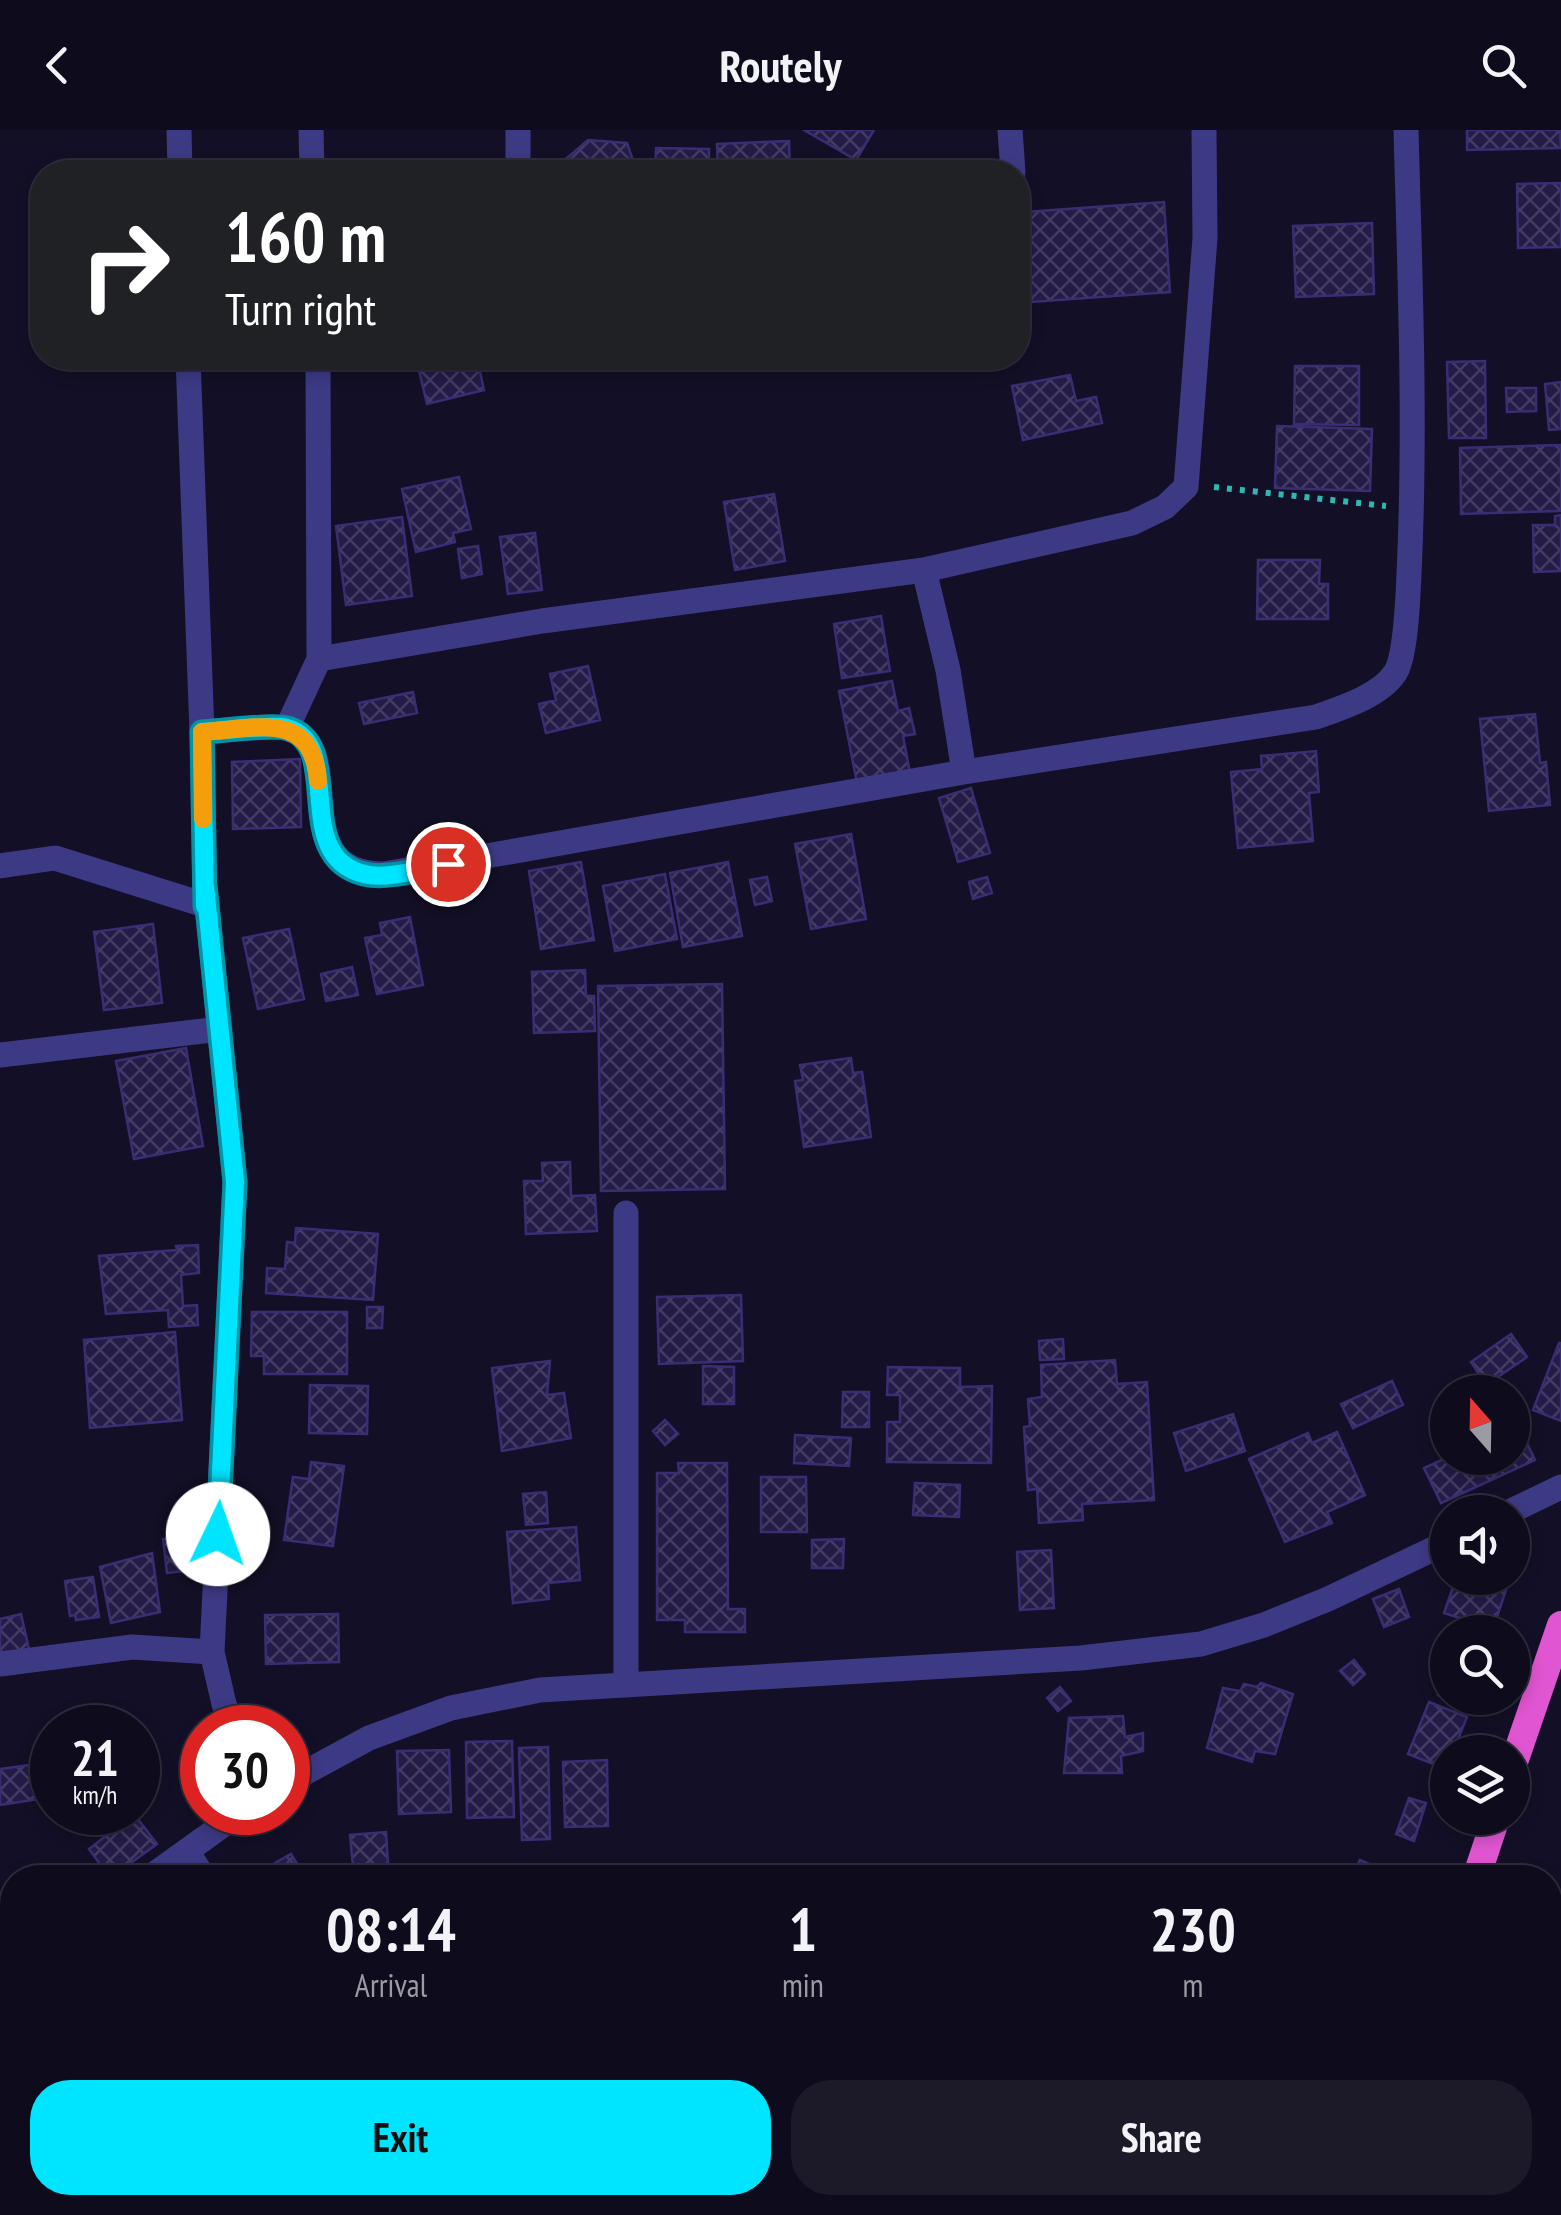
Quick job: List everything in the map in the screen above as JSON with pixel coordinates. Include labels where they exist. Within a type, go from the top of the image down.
[{"type":"highway","points":[[1523,1735],[1561,1625]]},
{"type":"highway","points":[[1480,1865],[1490,1835]]},
{"type":"street","points":[[178,130],[179,160]]},
{"type":"street","points":[[311,130],[312,160]]},
{"type":"street","points":[[518,130],[518,157]]},
{"type":"street","points":[[1010,130],[1012,160]]},
{"type":"street","points":[[318,659],[542,620],[924,570],[1132,523],[1165,507],[1186,487],[1205,238],[1204,130]]},
{"type":"street","points":[[202,732],[287,728],[305,738],[313,752],[320,820],[326,840],[349,868],[366,874],[384,874],[964,772],[1316,718],[1344,708],[1380,687],[1397,671],[1407,614],[1412,509],[1406,130]]},
{"type":"street","points":[[188,370],[205,906]]},
{"type":"street","points":[[287,728],[318,659],[318,370]]},
{"type":"street","points":[[924,570],[948,670],[964,772]]},
{"type":"street","points":[[0,866],[55,858],[205,906]]},
{"type":"street","points":[[205,906],[205,886],[235,1182],[212,1652],[224,1705]]},
{"type":"street","points":[[0,1054],[220,1029]]},
{"type":"street","points":[[626,1213],[626,1684]]},
{"type":"street","points":[[1530,1502],[1561,1488]]},
{"type":"street","points":[[310,1770],[368,1738],[451,1708],[540,1690],[1081,1658],[1202,1644],[1264,1626],[1430,1551]]},
{"type":"street","points":[[0,1664],[132,1647],[212,1652]]},
{"type":"street","points":[[167,1865],[209,1835]]},
{"type":"street","points":[[187,1851],[196,1865]]},
{"type":"path","points":[[1186,487],[1230,487],[1412,509]]},
{"type":"building","points":[[804,130],[874,130],[856,160]]},
{"type":"building","points":[[1467,130],[1560,130],[1561,148],[1467,150]]},
{"type":"building","points":[[588,140],[627,143],[633,160],[565,160]]},
{"type":"building","points":[[789,141],[790,160],[718,160],[717,144]]},
{"type":"building","points":[[656,148],[709,149],[709,160],[656,160]]},
{"type":"building","points":[[1561,183],[1561,247],[1518,248],[1517,184]]},
{"type":"building","points":[[1164,202],[1170,292],[1031,302],[1030,212]]},
{"type":"building","points":[[1372,223],[1374,294],[1296,297],[1293,226]]},
{"type":"building","points":[[1485,361],[1486,438],[1449,438],[1447,362]]},
{"type":"building","points":[[1295,366],[1359,366],[1359,425],[1294,424]]},
{"type":"building","points":[[419,370],[480,370],[484,390],[427,404]]},
{"type":"building","points":[[1070,375],[1076,401],[1096,397],[1102,423],[1023,440],[1012,386]]},
{"type":"building","points":[[1561,382],[1561,429],[1549,430],[1545,384]]},
{"type":"building","points":[[1506,388],[1536,388],[1536,411],[1507,412]]},
{"type":"building","points":[[1277,426],[1372,429],[1370,491],[1275,488]]},
{"type":"building","points":[[1561,445],[1561,511],[1461,514],[1460,448]]},
{"type":"building","points":[[459,477],[471,529],[453,533],[455,542],[416,552],[402,489]]},
{"type":"building","points":[[774,494],[785,561],[735,570],[724,502]]},
{"type":"building","points":[[1561,515],[1561,571],[1534,572],[1533,525],[1555,525],[1555,516]]},
{"type":"building","points":[[402,517],[412,596],[346,605],[336,526]]},
{"type":"building","points":[[535,533],[542,590],[508,594],[500,537]]},
{"type":"building","points":[[478,546],[482,574],[462,578],[458,549]]},
{"type":"building","points":[[1258,560],[1320,560],[1319,584],[1328,584],[1328,619],[1257,619]]},
{"type":"building","points":[[881,616],[890,671],[842,678],[834,624]]},
{"type":"building","points":[[588,666],[600,720],[546,733],[539,704],[556,700],[550,674]]},
{"type":"building","points":[[892,681],[898,711],[909,708],[915,734],[903,736],[910,773],[857,783],[839,691]]},
{"type":"building","points":[[413,692],[417,713],[364,724],[359,703]]},
{"type":"building","points":[[1535,714],[1540,763],[1546,762],[1550,805],[1489,811],[1480,719]]},
{"type":"building","points":[[1316,751],[1319,792],[1309,793],[1313,841],[1238,848],[1231,772],[1262,769],[1261,756]]},
{"type":"building","points":[[300,759],[301,827],[233,829],[232,762]]},
{"type":"building","points":[[971,788],[990,853],[958,862],[939,798]]},
{"type":"building","points":[[851,834],[866,919],[811,929],[795,844]]},
{"type":"building","points":[[581,862],[594,940],[541,949],[529,871]]},
{"type":"building","points":[[728,862],[742,936],[683,947],[670,873]]},
{"type":"building","points":[[665,874],[677,939],[615,951],[603,886]]},
{"type":"building","points":[[767,877],[772,901],[755,905],[750,880]]},
{"type":"building","points":[[987,877],[992,893],[973,899],[969,882]]},
{"type":"building","points":[[410,917],[423,985],[377,994],[365,938],[382,935],[380,923]]},
{"type":"building","points":[[153,924],[162,1003],[104,1010],[94,932]]},
{"type":"building","points":[[289,929],[304,999],[258,1009],[243,938]]},
{"type":"building","points":[[352,967],[358,995],[326,1001],[321,974]]},
{"type":"building","points":[[585,970],[586,996],[594,996],[595,1031],[534,1033],[532,972]]},
{"type":"building","points":[[722,984],[725,1189],[601,1191],[598,986]]},
{"type":"building","points":[[186,1048],[203,1146],[134,1159],[116,1061]]},
{"type":"building","points":[[851,1058],[853,1073],[862,1072],[871,1137],[804,1147],[795,1081],[803,1080],[800,1065]]},
{"type":"building","points":[[570,1162],[571,1196],[595,1195],[597,1231],[526,1234],[524,1181],[543,1181],[542,1163]]},
{"type":"building","points":[[296,1228],[378,1234],[373,1300],[266,1293],[267,1268],[285,1269],[287,1242],[295,1243]]},
{"type":"building","points":[[198,1245],[199,1273],[181,1275],[183,1306],[197,1305],[198,1325],[169,1327],[168,1310],[106,1314],[99,1256]]},
{"type":"building","points":[[741,1295],[743,1361],[659,1364],[657,1297]]},
{"type":"building","points":[[367,1307],[383,1307],[382,1328],[367,1328]]},
{"type":"building","points":[[252,1312],[347,1312],[347,1374],[264,1374],[264,1356],[251,1356]]},
{"type":"building","points":[[175,1332],[182,1420],[90,1428],[84,1340]]},
{"type":"building","points":[[1511,1334],[1527,1357],[1501,1375],[1479,1375],[1471,1362]]},
{"type":"building","points":[[1063,1339],[1064,1359],[1040,1360],[1039,1341]]},
{"type":"building","points":[[1561,1343],[1561,1421],[1533,1410]]},
{"type":"building","points":[[1115,1360],[1117,1384],[1147,1382],[1154,1500],[1082,1504],[1083,1520],[1039,1523],[1037,1489],[1028,1490],[1024,1427],[1030,1426],[1028,1399],[1042,1397],[1041,1365]]},
{"type":"building","points":[[550,1361],[547,1395],[564,1393],[571,1438],[502,1451],[492,1368]]},
{"type":"building","points":[[703,1366],[734,1367],[734,1404],[703,1404]]},
{"type":"building","points":[[888,1367],[960,1368],[960,1387],[992,1386],[991,1463],[887,1462],[887,1422],[900,1422],[900,1395],[887,1395]]},
{"type":"building","points":[[1392,1381],[1403,1405],[1353,1428],[1341,1404]]},
{"type":"building","points":[[310,1385],[368,1386],[367,1434],[309,1433]]},
{"type":"building","points":[[843,1392],[869,1392],[869,1427],[842,1427]]},
{"type":"building","points":[[1233,1414],[1245,1451],[1186,1471],[1174,1433]]},
{"type":"building","points":[[665,1420],[678,1434],[665,1445],[653,1431]]},
{"type":"building","points":[[1337,1432],[1365,1495],[1327,1512],[1332,1523],[1285,1542],[1249,1459],[1308,1433],[1312,1443]]},
{"type":"building","points":[[795,1435],[851,1438],[849,1466],[794,1463]]},
{"type":"building","points":[[311,1462],[344,1466],[333,1546],[284,1540],[293,1477],[309,1479]]},
{"type":"building","points":[[678,1463],[727,1463],[728,1609],[745,1609],[745,1632],[685,1632],[685,1620],[657,1620],[657,1473],[679,1473]]},
{"type":"building","points":[[1430,1465],[1430,1475],[1502,1475],[1458,1495],[1437,1495],[1424,1468]]},
{"type":"building","points":[[761,1477],[806,1477],[807,1532],[761,1532]]},
{"type":"building","points":[[915,1483],[960,1485],[959,1517],[913,1515]]},
{"type":"building","points":[[546,1492],[548,1523],[526,1525],[523,1494]]},
{"type":"building","points":[[576,1527],[580,1580],[548,1583],[549,1599],[513,1603],[507,1532]]},
{"type":"building","points":[[182,1537],[187,1571],[167,1573],[163,1539]]},
{"type":"building","points":[[844,1539],[843,1568],[812,1568],[812,1540]]},
{"type":"building","points":[[1051,1550],[1054,1608],[1020,1610],[1017,1552]]},
{"type":"building","points":[[152,1553],[160,1612],[111,1623],[100,1567]]},
{"type":"building","points":[[93,1577],[99,1617],[76,1620],[75,1615],[70,1616],[65,1581]]},
{"type":"building","points":[[1399,1589],[1409,1617],[1384,1627],[1373,1599]]},
{"type":"building","points":[[1450,1595],[1504,1595],[1498,1615],[1444,1613]]},
{"type":"building","points":[[21,1614],[29,1649],[0,1656],[0,1619]]},
{"type":"building","points":[[338,1614],[339,1662],[266,1664],[265,1615]]},
{"type":"building","points":[[1354,1660],[1365,1674],[1353,1685],[1340,1671]]},
{"type":"building","points":[[1261,1683],[1293,1694],[1275,1754],[1255,1751],[1252,1762],[1207,1748],[1223,1688],[1240,1691],[1244,1684],[1257,1687]]},
{"type":"building","points":[[1060,1687],[1071,1701],[1058,1711],[1047,1698]]},
{"type":"building","points":[[1429,1702],[1430,1715],[1467,1717],[1460,1735],[1430,1735],[1430,1763],[1408,1754]]},
{"type":"building","points":[[1123,1716],[1125,1737],[1143,1733],[1143,1751],[1121,1756],[1122,1773],[1064,1773],[1069,1718]]},
{"type":"building","points":[[512,1741],[514,1817],[467,1818],[466,1742]]},
{"type":"building","points":[[548,1747],[550,1839],[522,1840],[519,1748]]},
{"type":"building","points":[[449,1750],[451,1812],[399,1814],[397,1751]]},
{"type":"building","points":[[607,1760],[608,1826],[565,1827],[563,1762]]},
{"type":"building","points":[[30,1765],[30,1800],[0,1805],[0,1769]]},
{"type":"building","points":[[1409,1798],[1426,1803],[1414,1841],[1396,1834]]},
{"type":"building","points":[[386,1832],[388,1865],[353,1865],[350,1835]]},
{"type":"building","points":[[107,1835],[150,1835],[157,1844],[128,1865],[101,1865],[89,1849]]},
{"type":"building","points":[[291,1854],[298,1865],[272,1865]]},
{"type":"slow traffic","points":[[203,819],[202,732],[287,728],[305,738],[313,752],[318,781]]},
{"type":"route","points":[[218,1534],[235,1182],[205,886],[205,906],[202,732],[287,728],[305,738],[316,764],[320,820],[326,840],[349,868],[366,874],[384,874],[448,864]]}]
